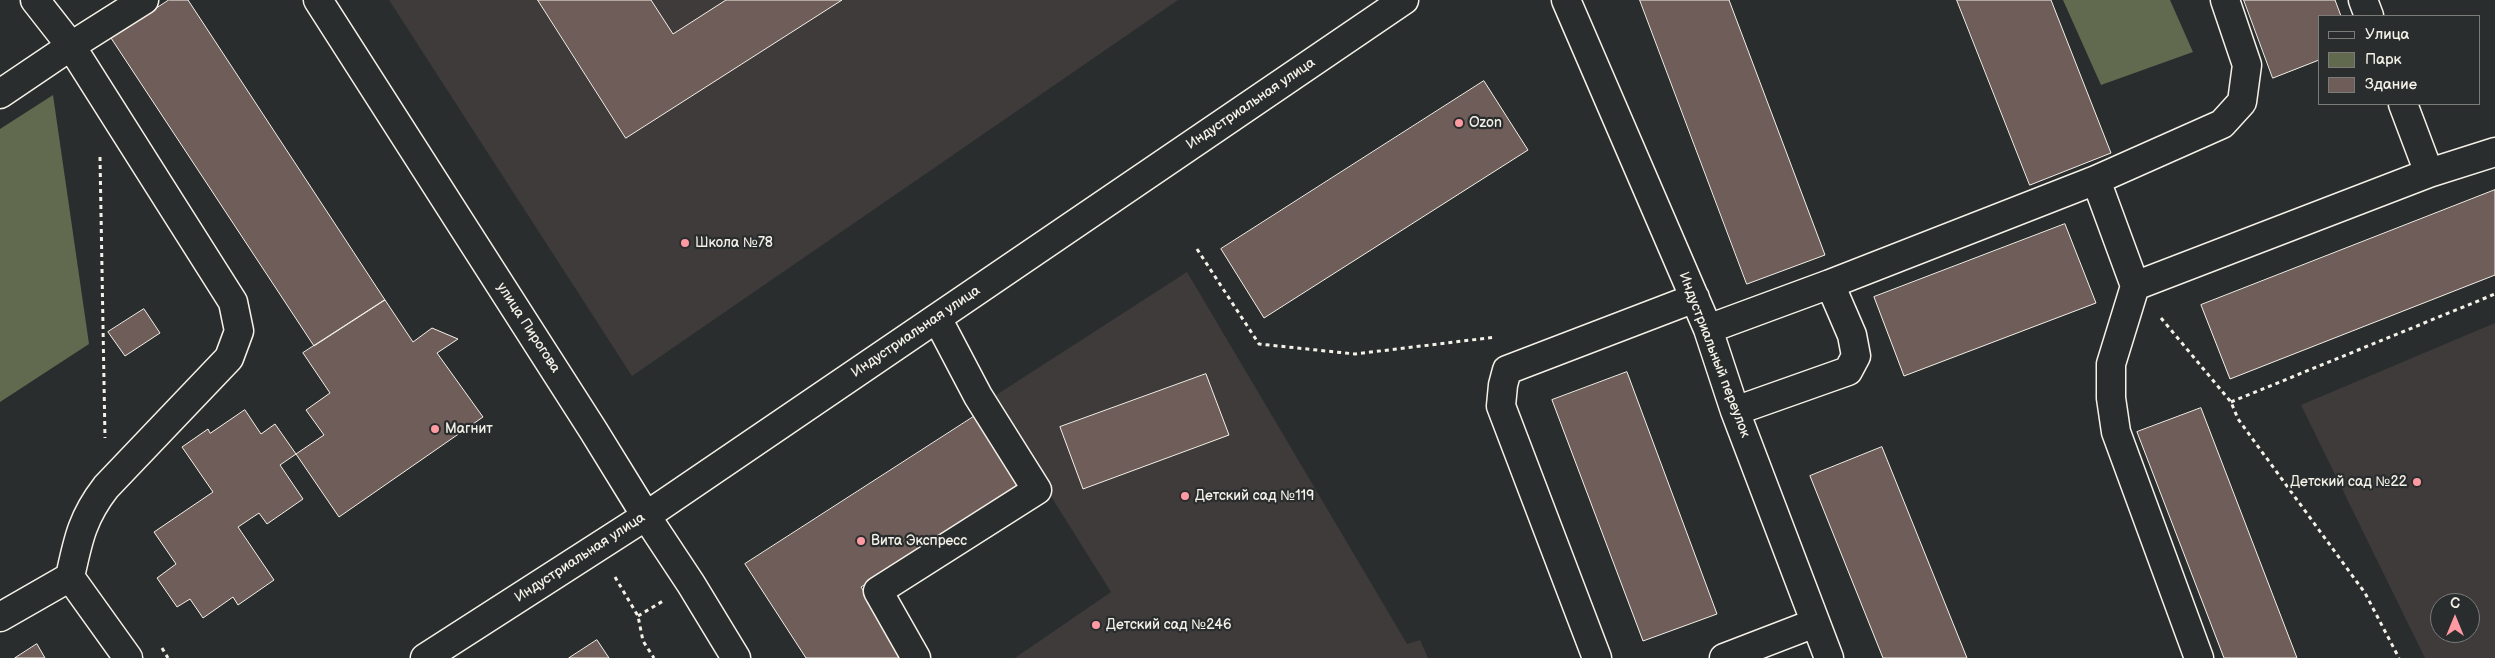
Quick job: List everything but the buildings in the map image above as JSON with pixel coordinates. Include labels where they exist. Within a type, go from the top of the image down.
[{"type":"street","points":[[0,617],[70,577],[81,530],[90,508],[106,487],[229,358],[239,331],[234,302],[71,46],[35,0]]},
{"type":"street","points":[[0,94],[144,0]]},
{"type":"street","name":"улица Пирогова","points":[[318,0],[646,516],[692,584],[736,658]]},
{"type":"street","name":"Индустриальная улица","points":[[425,658],[646,516],[1404,0]]},
{"type":"street","name":"Индустриальный переулок","points":[[1566,0],[1708,329],[1735,411],[1828,658]]},
{"type":"street","points":[[1708,329],[1830,284],[2096,180],[2222,124],[2242,102],[2247,65],[2225,0]]},
{"type":"street","points":[[2363,0],[2369,15]]},
{"type":"street","points":[[2403,105],[2429,173]]},
{"type":"street","points":[[2135,286],[2429,173],[2495,152]]},
{"type":"street","points":[[2096,180],[2135,286],[2111,364],[2111,398],[2116,432],[2199,658]]},
{"type":"street","points":[[1735,411],[1848,371],[1856,356],[1852,335],[1830,284]]},
{"type":"street","points":[[1597,658],[1501,406],[1502,384],[1507,370],[1695,298]]},
{"type":"street","points":[[916,658],[878,591],[1037,490],[978,396],[937,318]]},
{"type":"street","points":[[70,577],[128,658]]},
{"type":"street","points":[[1724,658],[1815,623]]},
{"type":"path","points":[[100,151],[106,487]]},
{"type":"path","points":[[1197,249],[1259,344],[1355,354],[1502,336]]},
{"type":"path","points":[[2135,286],[2231,402],[2238,419],[2365,593],[2400,658]]},
{"type":"path","points":[[2231,402],[2495,294]]},
{"type":"path","points":[[612,572],[638,616],[643,641],[654,658]]},
{"type":"path","points":[[638,616],[666,599]]},
{"type":"path","points":[[158,643],[168,658]]},
{"type":"shaded area","name":"Школа №78","points":[[389,0],[1178,0],[632,376]]},
{"type":"shaded area","name":"Детский сад №119","points":[[1187,272],[1407,644],[1420,640],[1428,658],[1015,658],[1111,592],[990,399]]},
{"type":"shaded area","name":"Детский сад №22","points":[[2495,323],[2495,658],[2425,658],[2301,405]]},
{"type":"green space","points":[[2063,0],[2170,0],[2193,52],[2101,85]]},
{"type":"green space","points":[[53,95],[89,344],[0,402],[0,129]]},
{"type":"place","name":"Ozon","points":[[1459,123]]},
{"type":"place","name":"Школа №78","points":[[685,243]]},
{"type":"place","name":"Магнит","points":[[435,429]]},
{"type":"place","name":"Детский сад №22","points":[[2417,482]]},
{"type":"place","name":"Детский сад №119","points":[[1185,496]]},
{"type":"place","name":"Вита Экспресс","points":[[861,541]]},
{"type":"place","name":"Детский сад №246","points":[[1096,625]]}]
